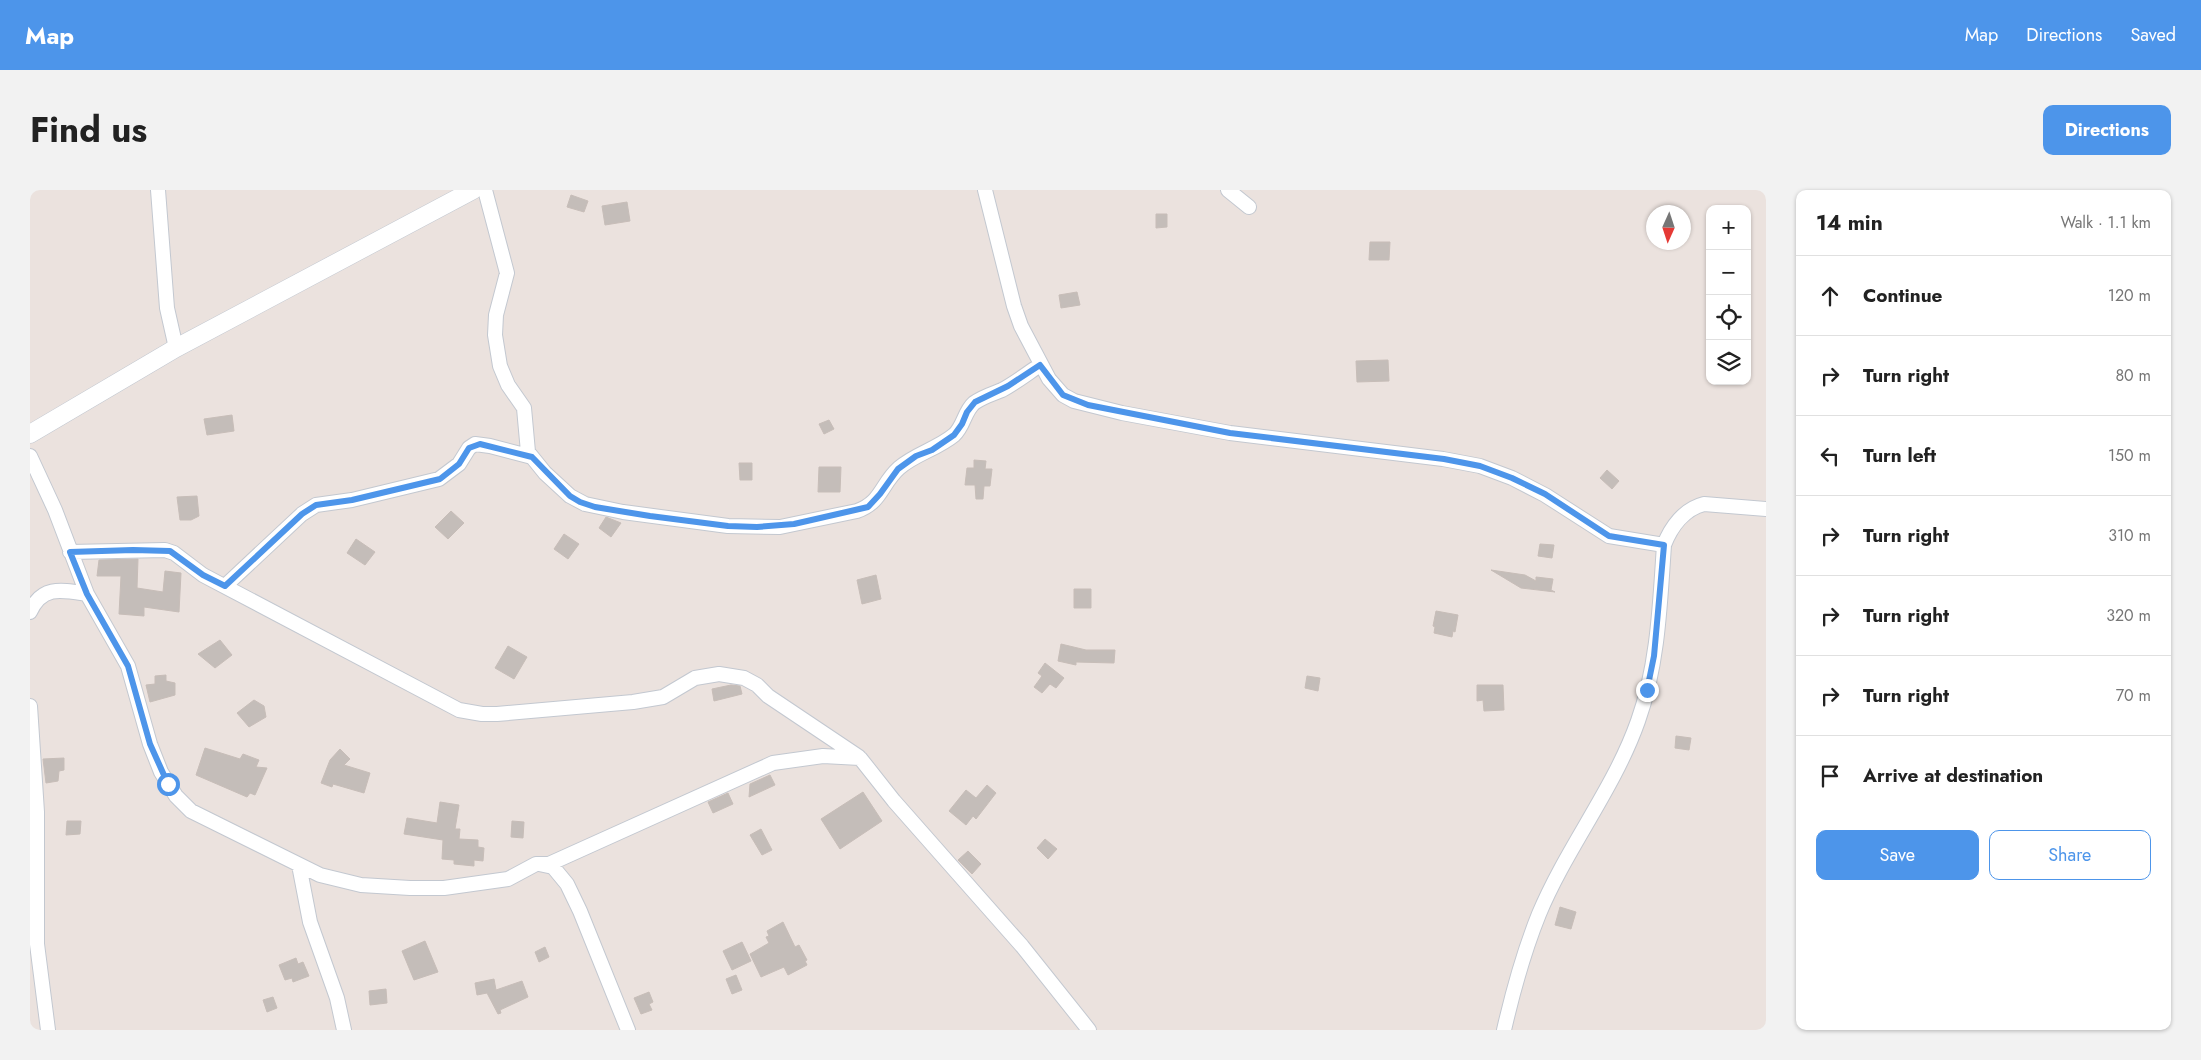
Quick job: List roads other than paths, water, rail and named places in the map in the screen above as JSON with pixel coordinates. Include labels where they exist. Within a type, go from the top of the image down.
[{"type":"street","points":[[158,190],[167,308],[176,348]]},
{"type":"street","points":[[30,434],[176,348],[473,190]]},
{"type":"street","points":[[485,190],[507,273],[496,315],[497,348],[504,378],[524,408],[526,417],[526,448],[532,457],[570,496],[595,507],[659,518],[728,526],[757,527],[787,525],[868,507],[898,469],[916,456],[932,450],[954,435],[975,402],[1008,386],[1040,365]]},
{"type":"street","points":[[984,190],[1014,306],[1040,365],[1063,395],[1088,405],[1230,433],[1444,459],[1480,466],[1512,478],[1545,494],[1609,536],[1664,545]]},
{"type":"street","points":[[1228,190],[1249,207]]},
{"type":"street","points":[[225,586],[302,514],[316,505],[352,500],[429,483],[448,473],[459,464],[469,448],[475,444],[532,457]]},
{"type":"street","points":[[30,456],[54,510],[87,594],[128,666],[150,744],[161,772],[176,796],[198,816],[255,841],[320,875],[342,881],[375,886],[419,888],[444,888],[508,879],[536,864],[549,864],[774,763],[822,756],[860,758]]},
{"type":"street","points":[[1504,1030],[1522,965],[1540,914],[1625,751],[1638,721],[1654,656],[1664,545],[1668,532],[1696,506],[1717,504],[1766,509]]},
{"type":"street","points":[[70,552],[170,551],[203,575],[459,710],[482,714],[496,714],[633,702],[664,697],[694,678],[726,675],[744,678],[757,685],[768,696],[860,758],[894,801],[1022,946],[1088,1030]]},
{"type":"street","points":[[30,612],[34,603],[44,593],[56,591],[87,594]]},
{"type":"street","points":[[30,706],[37,812],[37,944],[48,1030]]},
{"type":"street","points":[[299,864],[310,922],[337,998],[344,1030]]},
{"type":"street","points":[[536,864],[553,867],[567,884],[584,919],[628,1030]]}]
